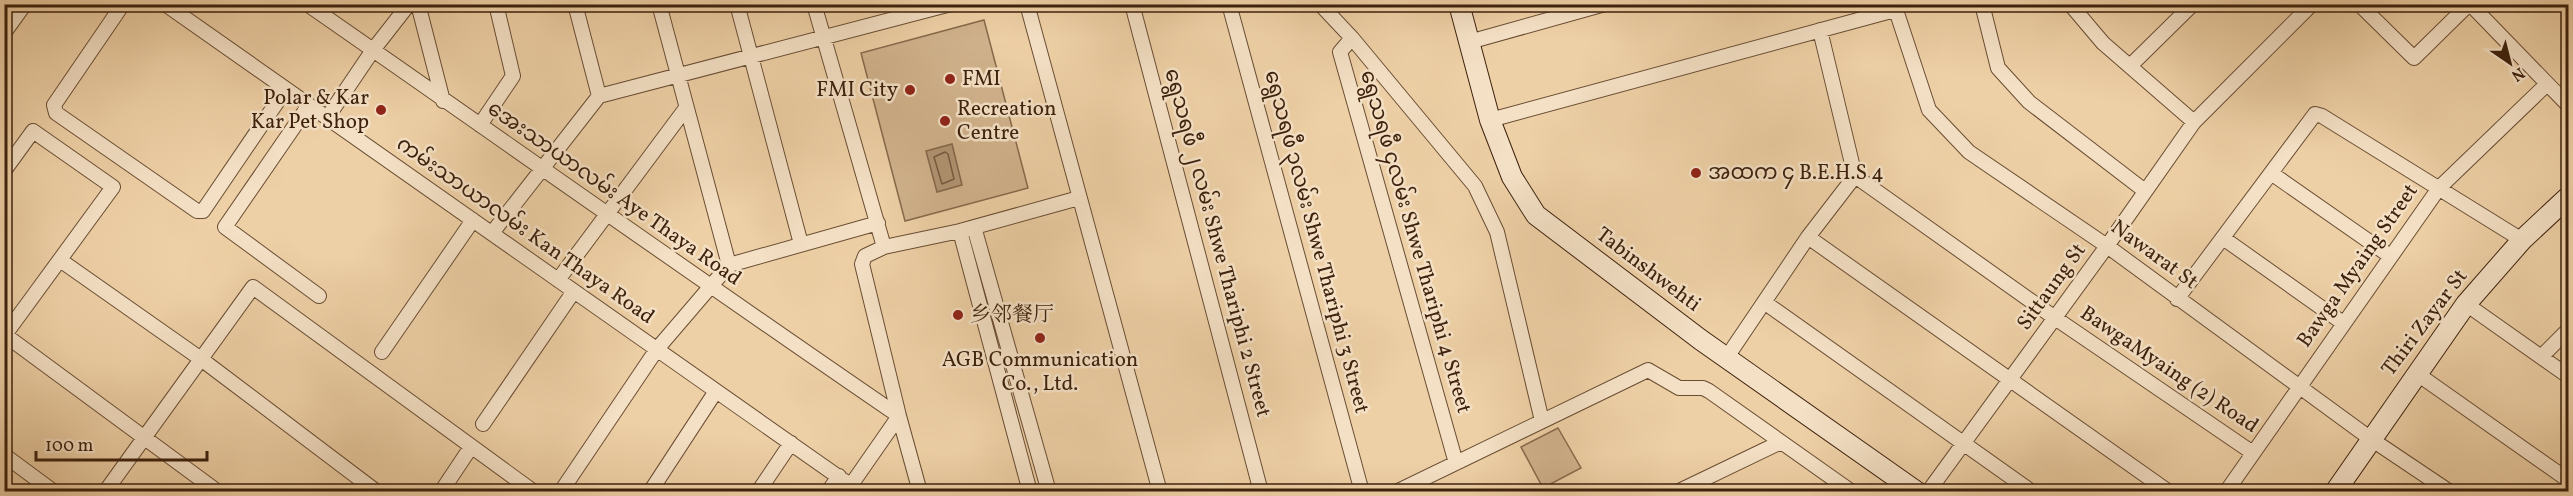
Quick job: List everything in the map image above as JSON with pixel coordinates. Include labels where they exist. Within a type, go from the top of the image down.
[{"type":"main road","name":"Tabinshwehti","points":[[1459,4],[1490,120],[1512,177],[1536,215],[1727,357],[1917,492]]},
{"type":"main road","name":"Thiri Zayar St","points":[[2335,492],[2466,304],[2522,240],[2568,197]]},
{"type":"street","points":[[4,33],[25,4]]},
{"type":"street","points":[[123,4],[54,105],[54,109],[56,113],[200,212],[203,211],[286,89]]},
{"type":"street","name":"ကမ်းသာယာလမ်း Kan Thaya Road","points":[[165,4],[856,488]]},
{"type":"street","name":"အေးသာယာလမ်း Aye Thaya Road","points":[[307,4],[443,101],[899,416]]},
{"type":"street","points":[[327,118],[373,50],[409,4]]},
{"type":"street","points":[[418,4],[443,101]]},
{"type":"street","points":[[480,125],[513,76],[496,4]]},
{"type":"street","points":[[575,4],[599,96]]},
{"type":"street","points":[[659,4],[729,264]]},
{"type":"street","points":[[737,4],[801,244]]},
{"type":"street","points":[[814,4],[884,247]]},
{"type":"street","points":[[492,233],[599,96],[824,39],[898,11],[951,4]]},
{"type":"street","points":[[1027,4],[1160,492]]},
{"type":"street","name":"ရွေသရဖီ ၂ လမ်း Shwe Thariphi 2 Street","points":[[1132,4],[1261,492]]},
{"type":"street","name":"ရွေသရဖီ ၃လမ်း Shwe Thariphi 3 Street","points":[[1229,4],[1362,492]]},
{"type":"street","points":[[1320,4],[1353,38],[1475,186],[1497,232],[1542,421]]},
{"type":"street","points":[[1469,42],[1605,4]]},
{"type":"street","points":[[1982,4],[1998,68],[2029,102],[2145,191]]},
{"type":"street","points":[[2070,4],[2103,43],[2194,122]]},
{"type":"street","points":[[2130,66],[2193,4]]},
{"type":"street","name":"Sittaung St","points":[[1928,492],[1965,444],[2194,122],[2312,4]]},
{"type":"street","points":[[2359,4],[2414,58],[2470,4],[2568,105]]},
{"type":"street","points":[[1490,120],[1820,30],[1894,7]]},
{"type":"street","name":"Nawarat St","points":[[1894,7],[1929,110],[1969,152],[2107,246],[2177,299],[2444,490]]},
{"type":"street","points":[[1727,357],[1808,237],[1855,176],[1820,30]]},
{"type":"street","name":"ရွေသရဖီ ၄လမ်း Shwe Thariphi 4 Street","points":[[1353,38],[1340,52],[1456,463]]},
{"type":"street","name":"Bawga Myaing Street","points":[[2226,492],[2439,188],[2547,84]]},
{"type":"street","points":[[309,105],[225,227],[319,296]]},
{"type":"street","points":[[558,280],[687,108]]},
{"type":"street","points":[[2177,299],[2315,114],[2322,116],[2522,240]]},
{"type":"street","points":[[4,171],[33,130],[113,188],[5,335],[218,492]]},
{"type":"street","points":[[2271,173],[2390,256]]},
{"type":"street","name":"BawgaMyaing (2) Road","points":[[1855,176],[2055,318],[2253,453]]},
{"type":"street","points":[[920,492],[861,264],[865,256],[884,247],[960,231],[1079,198]]},
{"type":"street","points":[[382,352],[473,220]]},
{"type":"street","points":[[564,487],[657,349],[729,264],[878,223]]},
{"type":"street","points":[[974,227],[1049,492]]},
{"type":"street","points":[[960,231],[1030,492]]},
{"type":"street","points":[[1808,237],[2169,492]]},
{"type":"street","points":[[2223,237],[2343,322]]},
{"type":"street","points":[[60,260],[201,359],[377,492]]},
{"type":"street","points":[[105,492],[253,286],[534,492]]},
{"type":"street","points":[[483,424],[574,291]]},
{"type":"street","points":[[1764,302],[2032,492]]},
{"type":"street","points":[[2466,304],[2568,376]]},
{"type":"street","points":[[2541,357],[2568,330]]},
{"type":"street","points":[[1396,492],[1648,370],[1679,388],[1703,388],[1852,492]]},
{"type":"street","points":[[2416,373],[2568,480]]},
{"type":"street","points":[[650,492],[716,391]]},
{"type":"street","points":[[856,488],[899,416]]},
{"type":"street","points":[[1677,492],[1781,442]]},
{"type":"street","points":[[758,492],[791,443]]},
{"type":"street","points":[[441,492],[471,447]]},
{"type":"street","points":[[4,455],[54,492]]},
{"type":"street","points":[[828,492],[839,477]]},
{"type":"shaded area","name":"Recreation Centre","points":[[984,20],[1028,188],[905,221],[861,53]]},
{"type":"shaded area","points":[[1558,428],[1581,468],[1543,488],[1521,447]]},
{"type":"water","points":[[952,144],[962,185],[937,192],[926,151]]},
{"type":"place","name":"FMI","points":[[950,79]]},
{"type":"place","name":"FMI City","points":[[910,90]]},
{"type":"place","name":"Polar & Kar Kar Pet Shop","points":[[381,110]]},
{"type":"place","name":"Recreation Centre","points":[[945,121]]},
{"type":"place","name":"အထက ၄ B.E.H.S 4","points":[[1696,173]]},
{"type":"place","name":"乡邻餐厅","points":[[958,315]]},
{"type":"place","name":"AGB Communication Co., Ltd.","points":[[1040,338]]}]
